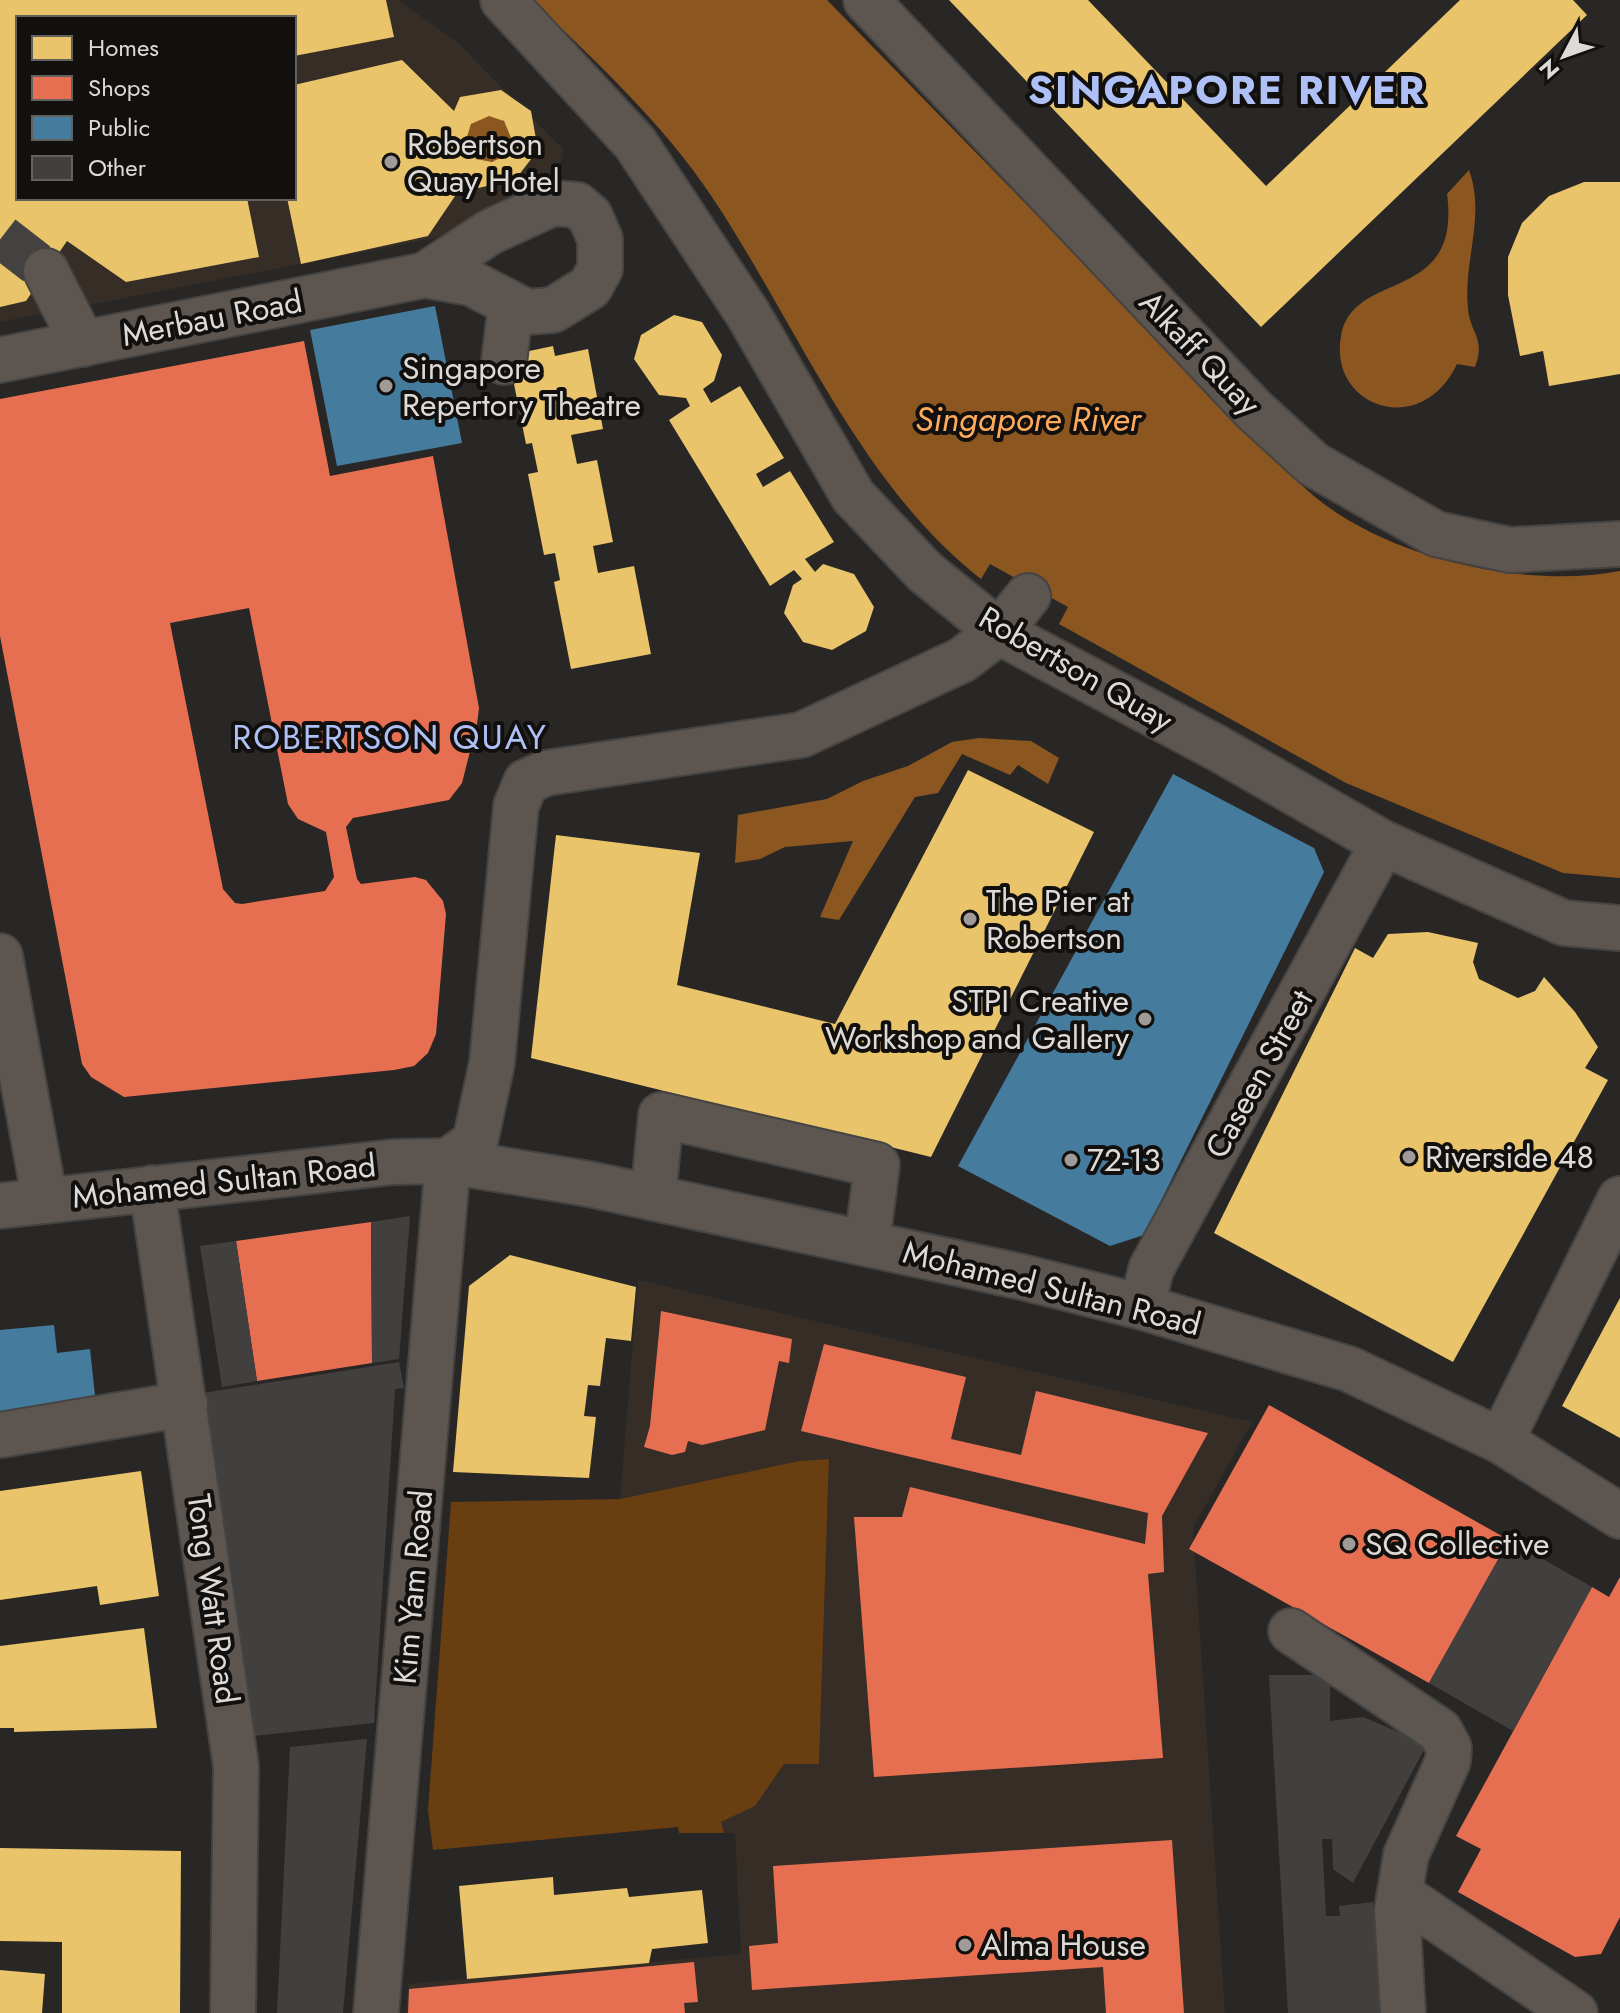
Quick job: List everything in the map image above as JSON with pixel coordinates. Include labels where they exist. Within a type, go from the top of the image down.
[{"type":"street","name":"Robertson Quay","points":[[503,0],[635,143],[748,314],[853,496],[925,572],[999,632],[1217,748],[1383,843],[1564,923],[1620,928]]},
{"type":"street","name":"Alkaff Quay","points":[[866,0],[1253,409],[1313,464],[1436,534],[1510,550],[1620,544]]},
{"type":"street","name":"Merbau Road","points":[[0,360],[425,275],[471,283],[527,312],[553,310],[590,287],[600,269],[600,239],[590,216],[577,205],[553,203],[490,232],[425,275]]},
{"type":"street","points":[[46,271],[83,344]]},
{"type":"street","points":[[504,362],[511,304]]},
{"type":"street","points":[[448,1161],[475,1142],[492,1063],[516,806],[526,782],[546,773],[801,735],[962,660],[999,632],[1028,596]]},
{"type":"street","name":"Caseen Street","points":[[1142,1307],[1151,1269],[1383,843]]},
{"type":"street","points":[[0,956],[45,1201]]},
{"type":"street","points":[[653,1198],[661,1115],[877,1165],[867,1243]]},
{"type":"street","name":"Mohamed Sultan Road","points":[[0,1206],[304,1169],[448,1161],[653,1198],[867,1243],[1142,1307],[1349,1369],[1501,1441],[1620,1516]]},
{"type":"street","name":"Kim Yam Road","points":[[376,2013],[448,1161]]},
{"type":"street","name":"Tong Watt Road","points":[[152,1188],[236,1766],[233,2013]]},
{"type":"street","points":[[1501,1441],[1620,1199]]},
{"type":"street","points":[[0,1435],[185,1404]]},
{"type":"street","points":[[1291,1631],[1446,1738],[1448,1761],[1406,1855],[1397,1910],[1403,2013]]},
{"type":"street","points":[[1400,1894],[1575,2013]]},
{"type":"shaded area","points":[[0,0],[398,0],[456,41],[564,150],[558,171],[478,225],[430,239],[0,322]]},
{"type":"shaded area","points":[[638,1280],[1252,1422],[1193,1528],[1225,2013],[406,2013],[408,1984],[741,1954],[735,1834],[724,1833],[720,1822],[755,1806],[784,1764],[819,1763],[829,1459],[799,1461],[620,1499]]},
{"type":"shaded area","points":[[829,1459],[819,1764],[784,1764],[755,1806],[721,1822],[724,1833],[679,1833],[678,1827],[433,1850],[428,1810],[451,1502],[620,1499],[799,1461]]},
{"type":"water","name":"Singapore River","points":[[532,0],[827,0],[1270,454],[1324,504],[1354,524],[1389,541],[1466,565],[1545,576],[1584,576],[1620,571],[1620,878],[1563,873],[1346,783],[1059,624],[1068,607],[990,564],[981,579],[938,541],[865,450],[743,246],[693,170],[628,94]]},
{"type":"water","points":[[489,116],[505,123],[512,139],[505,155],[489,162],[473,155],[466,139],[473,123]]},
{"type":"water","points":[[1469,170],[1474,187],[1475,222],[1467,290],[1469,317],[1479,349],[1475,367],[1457,364],[1441,388],[1422,402],[1401,407],[1381,405],[1362,396],[1349,381],[1341,361],[1341,336],[1350,315],[1365,301],[1423,270],[1438,253],[1447,229],[1447,194]]},
{"type":"water","points":[[979,738],[1031,741],[1059,758],[1048,784],[1018,765],[1010,775],[962,754],[938,793],[915,797],[839,920],[820,917],[853,841],[785,847],[760,859],[735,863],[738,815],[827,799],[863,781],[908,766],[952,742]]},
{"type":"building: Homes","points":[[0,0],[386,0],[394,37],[296,56],[296,16],[16,16],[16,200],[247,200],[259,257],[126,282],[67,241],[26,301],[0,307]]},
{"type":"building: Homes","points":[[949,0],[1088,0],[1266,186],[1460,0],[1573,0],[1587,15],[1261,327]]},
{"type":"building: Homes","name":"Robertson Quay Hotel","points":[[402,60],[454,111],[460,97],[501,90],[531,111],[538,150],[515,180],[478,188],[468,177],[428,236],[301,264],[287,200],[296,200],[296,85]],"holes":[[[489,116],[504,121],[512,140],[506,155],[492,162],[476,159],[466,140],[471,124]]]},
{"type":"building: Homes","points":[[1584,182],[1620,182],[1620,374],[1549,386],[1543,351],[1520,356],[1508,295],[1508,257],[1522,223],[1549,196]]},
{"type":"building: Homes","points":[[674,315],[702,322],[722,355],[714,381],[703,389],[711,403],[740,386],[784,458],[756,474],[763,487],[790,471],[834,542],[805,559],[815,572],[823,564],[854,574],[874,607],[866,631],[832,650],[803,642],[784,613],[793,585],[802,579],[794,570],[770,586],[669,420],[690,406],[686,398],[659,395],[634,359],[641,335]]},
{"type":"building: Homes","points":[[553,346],[555,356],[588,349],[603,429],[571,435],[577,464],[597,460],[613,542],[593,546],[598,573],[634,566],[651,654],[571,669],[554,582],[560,580],[555,553],[544,555],[528,474],[538,472],[532,443],[526,444],[510,364],[515,354]]},
{"type":"building: Homes","points":[[288,358],[292,375],[297,374],[303,407],[240,418],[244,438],[308,426],[314,459],[308,460],[311,476],[280,482],[279,476],[261,479],[263,490],[230,496],[231,500],[165,513],[164,508],[148,511],[149,518],[132,521],[131,514],[113,518],[114,522],[82,528],[79,511],[74,512],[68,481],[114,473],[111,457],[124,455],[121,441],[63,451],[56,419],[61,418],[58,401],[90,395],[91,401],[108,398],[107,390],[140,384],[139,379],[205,366],[206,371],[239,365],[240,373],[258,371],[257,363]]},
{"type":"building: Homes","points":[[423,486],[426,502],[433,501],[439,534],[433,535],[452,632],[398,642],[402,663],[428,659],[430,673],[459,667],[464,692],[469,691],[475,724],[469,725],[472,743],[436,749],[432,726],[418,729],[416,718],[394,722],[398,740],[383,743],[388,765],[352,772],[349,755],[341,757],[296,526],[305,525],[302,509],[337,502],[341,524],[356,521],[358,534],[380,530],[377,517],[393,514],[389,492]]},
{"type":"building: Homes","points":[[134,543],[153,642],[147,644],[152,673],[159,672],[175,755],[170,756],[177,789],[167,791],[169,806],[176,804],[183,841],[176,842],[180,859],[146,865],[148,877],[187,870],[195,939],[143,948],[141,935],[122,939],[125,965],[76,974],[70,942],[64,943],[57,909],[74,906],[71,892],[89,888],[87,876],[52,882],[46,847],[52,847],[46,816],[94,807],[96,815],[118,811],[116,803],[110,804],[106,785],[137,779],[133,761],[127,762],[124,746],[115,747],[112,731],[79,736],[84,768],[49,779],[45,761],[39,762],[23,696],[31,694],[25,663],[18,664],[0,565],[40,557],[49,592],[60,590],[59,584],[73,581],[76,601],[87,599],[85,587],[94,585],[90,569],[96,568],[92,550]]},
{"type":"building: Homes","name":"The Pier at Robertson","points":[[968,770],[1094,832],[931,1157],[531,1058],[556,835],[700,853],[677,985],[835,1024]]},
{"type":"building: Homes","points":[[399,903],[407,946],[372,957],[372,981],[355,984],[357,995],[380,990],[382,1001],[420,998],[427,1040],[281,1072],[281,1068],[247,1073],[246,1066],[227,1069],[228,1074],[197,1080],[194,1064],[188,1065],[182,1032],[249,1019],[245,998],[199,1007],[192,967],[209,964],[208,959],[223,956],[222,951],[255,942],[254,936],[269,937],[317,925],[318,930],[336,927],[334,915]]},
{"type":"building: Homes","name":"Riverside 48","points":[[1428,932],[1478,943],[1473,962],[1479,979],[1518,998],[1535,991],[1544,977],[1575,1012],[1598,1047],[1585,1068],[1608,1080],[1453,1362],[1214,1233],[1355,948],[1373,958],[1388,934]]},
{"type":"building: Homes","points":[[510,1255],[636,1287],[631,1341],[606,1338],[600,1386],[588,1385],[584,1416],[596,1417],[589,1478],[453,1472],[469,1286]]},
{"type":"building: Homes","points":[[1620,1298],[1620,1438],[1562,1406]]},
{"type":"building: Homes","points":[[141,1471],[159,1596],[100,1605],[97,1586],[0,1600],[0,1491]]},
{"type":"building: Homes","points":[[144,1628],[157,1728],[14,1732],[14,1728],[0,1728],[0,1646]]},
{"type":"building: Homes","points":[[0,1848],[181,1851],[180,2013],[62,2013],[62,1942],[0,1941]]},
{"type":"building: Homes","points":[[553,1877],[554,1895],[627,1888],[629,1897],[702,1890],[708,1943],[652,1949],[649,1963],[467,1979],[459,1886]]},
{"type":"building: Homes","points":[[0,1970],[45,1974],[42,2013],[0,2013]]},
{"type":"building: Shops","points":[[304,341],[330,476],[433,456],[479,708],[477,724],[462,783],[449,800],[353,818],[346,827],[357,879],[361,884],[415,877],[426,880],[443,901],[446,914],[436,1034],[428,1053],[414,1066],[124,1097],[91,1077],[82,1064],[0,636],[0,399]],"holes":[[[249,608],[288,804],[298,819],[326,832],[334,877],[325,891],[235,903],[223,889],[170,623]]]},
{"type":"building: Shops","points":[[371,1222],[372,1363],[257,1381],[236,1241]]},
{"type":"building: Shops","points":[[661,1311],[792,1339],[789,1363],[779,1361],[765,1430],[702,1445],[688,1441],[685,1452],[672,1455],[644,1447],[650,1426]]},
{"type":"building: Shops","points":[[824,1344],[966,1377],[951,1439],[1021,1455],[1036,1391],[1208,1433],[1162,1516],[1164,1572],[1148,1574],[1163,1758],[874,1777],[854,1517],[902,1517],[910,1487],[1145,1544],[1148,1513],[801,1431]]},
{"type":"building: Shops","name":"SQ Collective","points":[[1269,1405],[1509,1540],[1429,1683],[1189,1549]]},
{"type":"building: Shops","points":[[1620,1577],[1620,1917],[1601,1954],[1575,1957],[1458,1892],[1481,1849],[1456,1836],[1592,1587],[1609,1597]]},
{"type":"building: Shops","points":[[1172,1840],[1184,2013],[1106,2013],[1103,1967],[752,1990],[749,1946],[778,1943],[773,1866]]},
{"type":"building: Shops","points":[[694,1962],[698,2002],[684,2003],[685,2013],[408,2013],[409,1989]]},
{"type":"building: Public","name":"Singapore Repertory Theatre","points":[[435,306],[462,443],[337,466],[310,330]]},
{"type":"building: Public","name":"STPI Creative Workshop and Gallery","points":[[1173,774],[1314,848],[1324,872],[1144,1235],[1110,1246],[958,1166]]},
{"type":"building: Public","points":[[54,1325],[57,1353],[90,1349],[96,1405],[0,1415],[0,1330]]},
{"type":"building: Other","points":[[410,1216],[399,1359],[372,1363],[371,1222]]},
{"type":"building: Other","points":[[236,1241],[257,1381],[222,1387],[200,1246]]},
{"type":"building: Other","points":[[399,1362],[404,1388],[395,1389],[374,1723],[253,1736],[233,1578],[203,1393]]},
{"type":"building: Other","points":[[1509,1540],[1592,1587],[1513,1731],[1429,1683]]},
{"type":"building: Other","points":[[1269,1675],[1330,1675],[1330,1721],[1363,1717],[1427,1744],[1353,1883],[1333,1869],[1332,1839],[1322,1839],[1326,1916],[1340,1916],[1339,1906],[1373,1902],[1381,2013],[1288,2013]]},
{"type":"building: Other","points":[[367,1739],[343,2013],[277,2013],[290,1747]]},
{"type":"tunnel","points":[[2,237],[46,271]]},
{"type":"place","name":"Robertson Quay Hotel","points":[[391,162]]},
{"type":"place","name":"Singapore Repertory Theatre","points":[[386,386]]},
{"type":"place","name":"The Pier at Robertson","points":[[970,919]]},
{"type":"place","name":"STPI Creative Workshop and Gallery","points":[[1145,1019]]},
{"type":"place","name":"Riverside 48","points":[[1409,1157]]},
{"type":"place","name":"72-13","points":[[1071,1160]]},
{"type":"place","name":"SQ Collective","points":[[1349,1544]]},
{"type":"place","name":"Alma House","points":[[965,1945]]},
{"type":"district","name":"SINGAPORE RIVER","points":[[1227,90]]},
{"type":"district","name":"ROBERTSON QUAY","points":[[390,737]]}]
